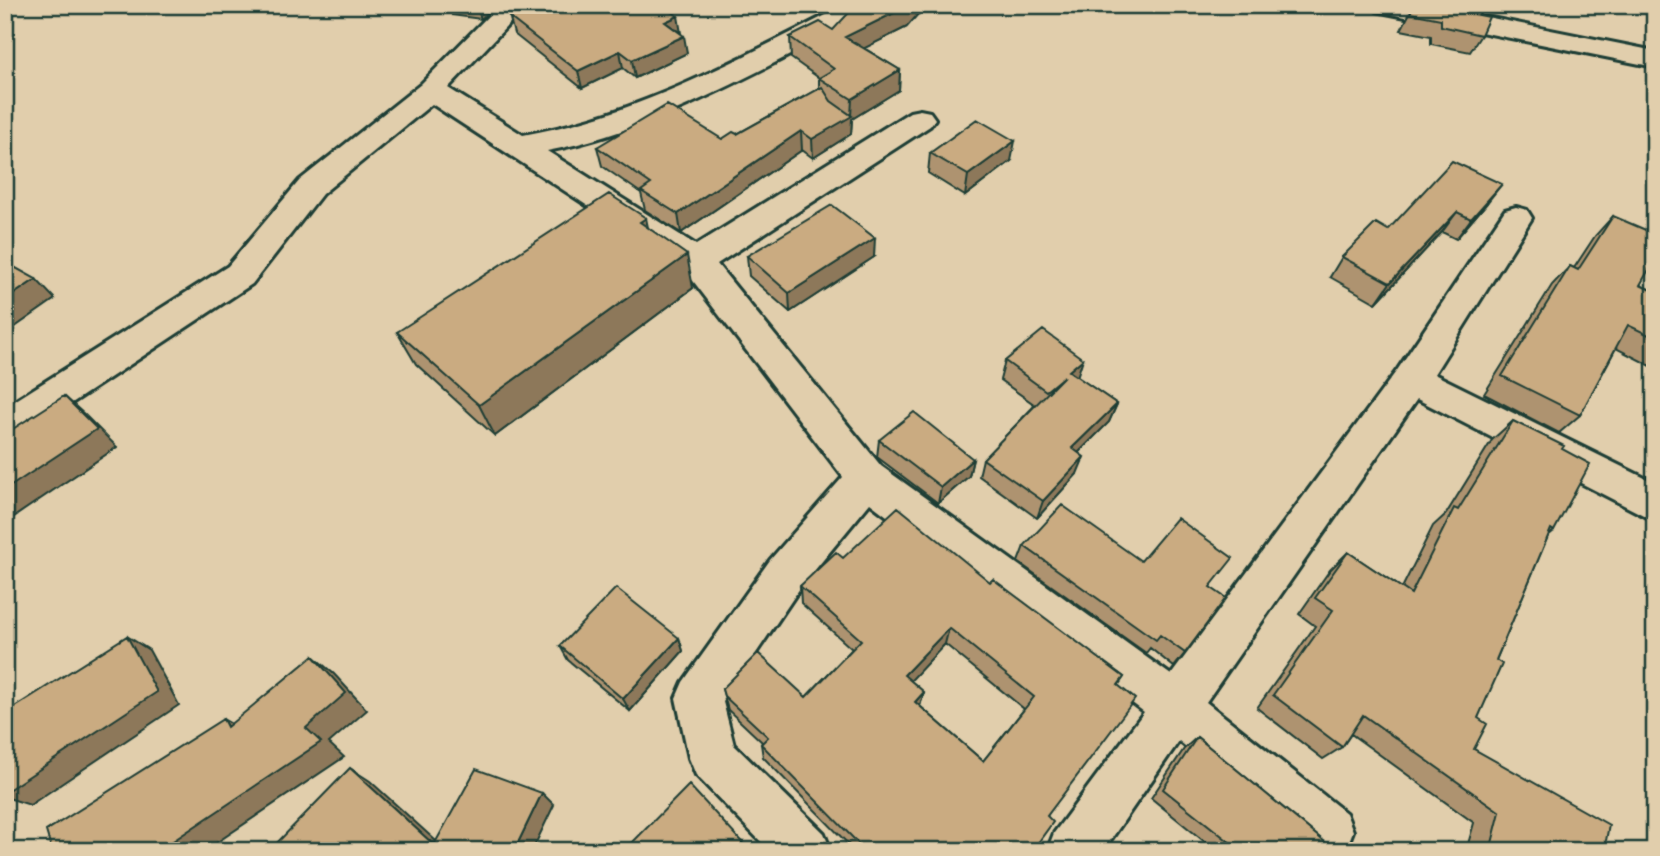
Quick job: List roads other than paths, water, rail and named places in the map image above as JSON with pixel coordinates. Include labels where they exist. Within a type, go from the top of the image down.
[{"type":"street","points":[[5,428],[240,275],[311,187],[431,90],[514,5]]},
{"type":"street","points":[[1386,5],[1655,59]]},
{"type":"street","points":[[518,146],[574,135],[688,95],[846,15]]},
{"type":"street","points":[[431,90],[696,261],[867,478],[1174,706],[1328,831]]},
{"type":"street","points":[[696,261],[920,119]]},
{"type":"street","points":[[1072,851],[1410,379],[1516,218]]},
{"type":"street","points":[[1410,379],[1655,503]]},
{"type":"street","points":[[806,851],[713,758],[699,698],[785,574],[867,478]]}]
